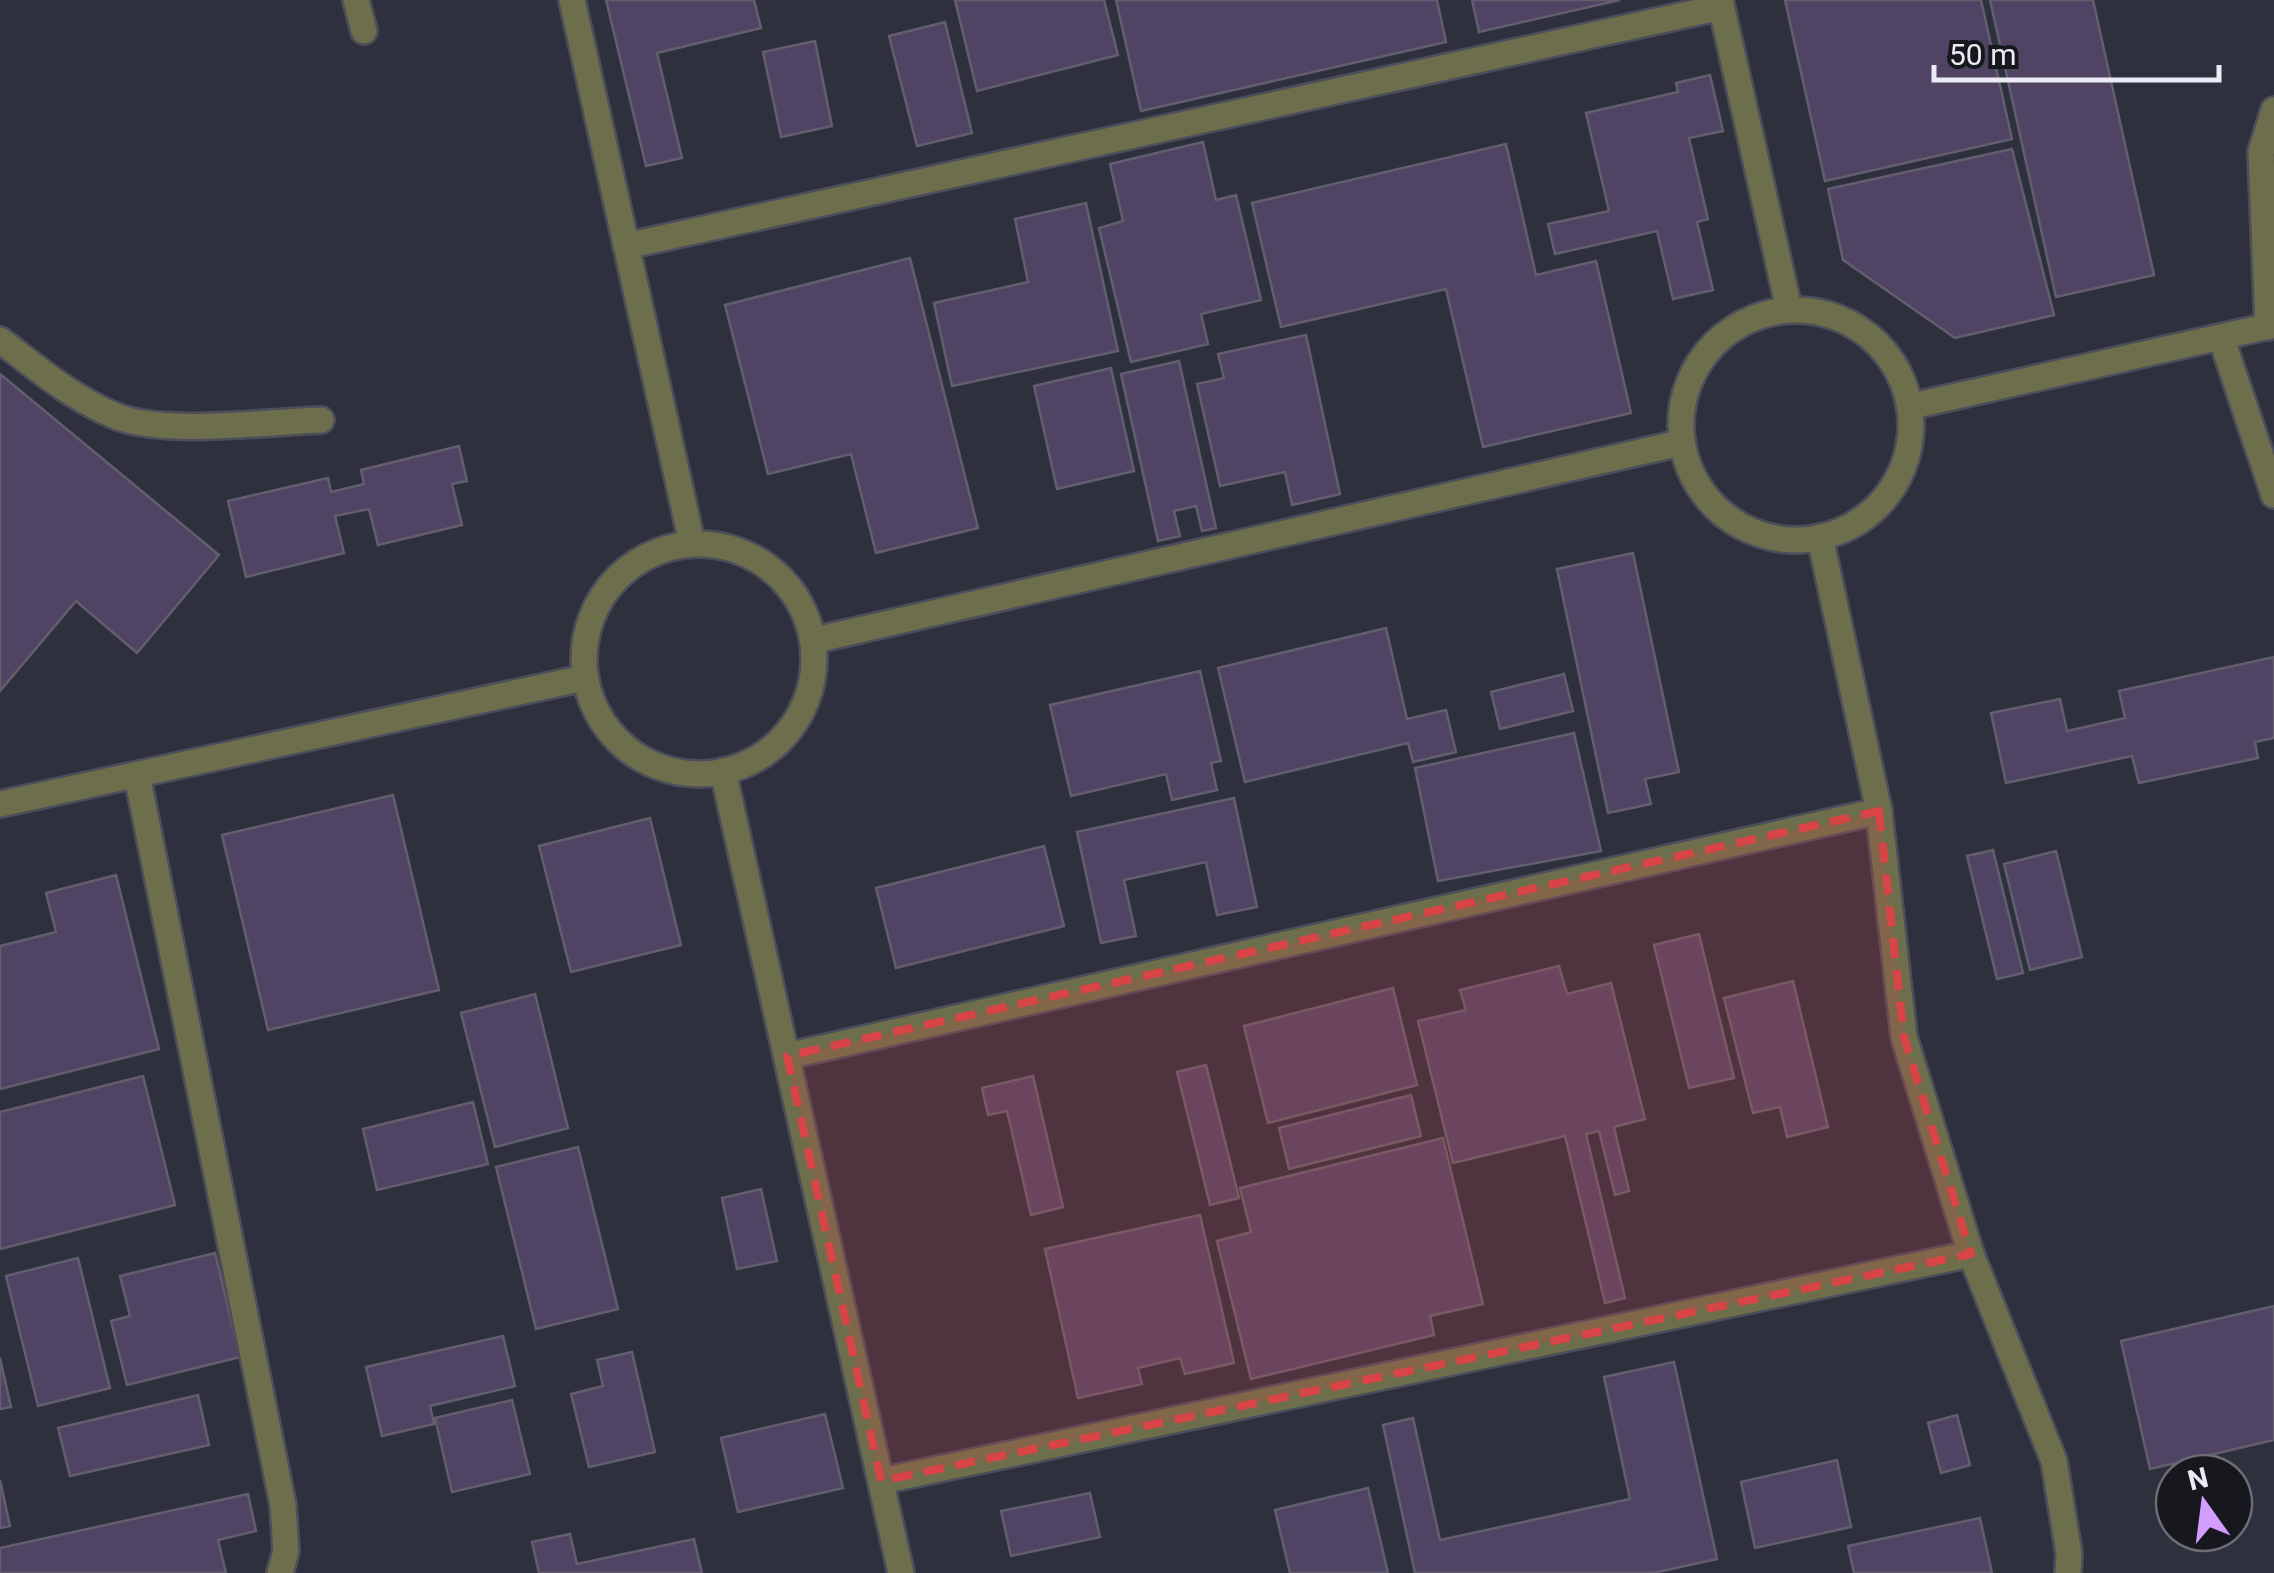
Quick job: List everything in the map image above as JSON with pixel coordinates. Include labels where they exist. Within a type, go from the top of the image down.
[{"type":"street","points":[[356,0],[364,30]]},
{"type":"street","points":[[572,0],[692,543]]},
{"type":"street","points":[[626,246],[1720,4],[1788,309]]},
{"type":"street","points":[[1912,406],[2271,326],[2261,152],[2274,110]]},
{"type":"street","points":[[1788,309],[1828,313],[1865,331],[1898,368],[1912,406],[1909,456],[1888,498],[1854,526],[1806,541],[1765,538],[1721,515],[1694,482],[1680,443],[1683,394],[1706,352],[1738,324],[1788,309]]},
{"type":"street","points":[[2221,337],[2274,496]]},
{"type":"street","points":[[0,340],[91,405],[123,419],[220,424],[320,420]]},
{"type":"street","points":[[815,640],[1680,443]]},
{"type":"street","points":[[1820,537],[1879,810],[1904,1037],[1971,1254],[2054,1462],[2070,1554],[2068,1573]]},
{"type":"street","points":[[692,543],[731,546],[769,565],[802,601],[815,640],[812,690],[791,732],[758,760],[709,775],[668,771],[625,749],[598,716],[584,678],[587,628],[609,585],[642,558],[692,543]]},
{"type":"street","points":[[0,804],[584,678]]},
{"type":"street","points":[[722,771],[902,1573]]},
{"type":"street","points":[[137,774],[283,1505],[286,1551],[280,1573]]},
{"type":"street","points":[[786,1056],[1879,810]]},
{"type":"street","points":[[881,1481],[1971,1254]]},
{"type":"highlighted area","points":[[1879,811],[1904,1037],[1971,1254],[881,1481],[787,1056]]},
{"type":"building","points":[[606,0],[754,0],[761,28],[657,53],[682,158],[646,166]]},
{"type":"building","points":[[955,0],[1104,0],[1118,55],[977,91]]},
{"type":"building","points":[[1116,0],[1437,0],[1446,42],[1141,111]]},
{"type":"building","points":[[1472,0],[1620,0],[1479,32]]},
{"type":"building","points":[[1785,0],[1981,0],[2012,139],[1825,181]]},
{"type":"building","points":[[1990,0],[2093,0],[2154,275],[2056,297]]},
{"type":"building","points":[[945,22],[972,133],[917,146],[889,36]]},
{"type":"building","points":[[815,41],[832,126],[781,137],[763,52]]},
{"type":"building","points":[[1710,75],[1723,131],[1689,138],[1708,219],[1697,222],[1713,290],[1673,299],[1657,231],[1555,254],[1548,224],[1609,211],[1586,113],[1678,92],[1676,83]]},
{"type":"building","points":[[1203,142],[1216,200],[1236,195],[1261,300],[1201,314],[1208,344],[1131,362],[1099,228],[1123,221],[1110,164]]},
{"type":"building","points":[[1506,144],[1536,275],[1596,261],[1631,413],[1483,447],[1446,289],[1281,327],[1252,203]]},
{"type":"building","points":[[2012,149],[2054,315],[1955,338],[1843,260],[1828,189]]},
{"type":"building","points":[[1086,203],[1118,351],[952,386],[934,303],[1028,282],[1015,219]]},
{"type":"building","points":[[910,258],[978,528],[876,553],[851,454],[768,474],[725,305]]},
{"type":"building","points":[[1306,335],[1340,494],[1292,505],[1285,472],[1220,486],[1197,384],[1224,378],[1218,354]]},
{"type":"building","points":[[1179,361],[1216,528],[1202,531],[1196,506],[1174,511],[1180,536],[1158,541],[1121,374]]},
{"type":"building","points":[[1111,368],[1134,471],[1057,489],[1034,386]]},
{"type":"building","points":[[0,374],[219,555],[137,653],[76,601],[0,691]]},
{"type":"building","points":[[459,446],[467,481],[452,484],[462,525],[378,545],[369,509],[335,516],[344,553],[246,577],[228,501],[328,478],[331,492],[364,484],[361,470]]},
{"type":"building","points":[[1633,553],[1679,772],[1645,779],[1651,804],[1608,813],[1557,569]]},
{"type":"building","points":[[1386,628],[1407,719],[1446,710],[1456,752],[1413,762],[1408,743],[1245,782],[1218,668]]},
{"type":"building","points":[[2274,657],[2274,738],[2255,742],[2258,758],[2139,783],[2132,756],[2006,783],[1991,713],[2060,699],[2067,731],[2125,718],[2119,691]]},
{"type":"building","points":[[1200,671],[1221,761],[1211,763],[1217,790],[1172,800],[1166,774],[1071,796],[1050,705]]},
{"type":"building","points":[[1564,674],[1573,711],[1500,729],[1491,692]]},
{"type":"building","points":[[1574,733],[1601,851],[1438,881],[1415,768]]},
{"type":"building","points":[[393,795],[439,990],[268,1030],[222,835]]},
{"type":"building","points":[[1234,798],[1257,907],[1217,915],[1206,862],[1124,880],[1136,936],[1101,943],[1077,832]]},
{"type":"building","points":[[650,818],[681,945],[571,972],[539,846]]},
{"type":"building","points":[[1044,846],[1064,926],[896,968],[876,888]]},
{"type":"building","points":[[1993,850],[2023,973],[1997,979],[1967,856]]},
{"type":"building","points":[[2056,851],[2082,957],[2030,970],[2004,864]]},
{"type":"building","points":[[116,875],[159,1049],[0,1089],[0,946],[56,932],[46,893]]},
{"type":"building","points":[[1699,934],[1734,1078],[1689,1088],[1654,945]]},
{"type":"building","points":[[1559,966],[1567,994],[1611,983],[1645,1119],[1614,1127],[1629,1191],[1615,1195],[1599,1131],[1586,1134],[1625,1298],[1605,1303],[1565,1136],[1453,1163],[1418,1021],[1466,1010],[1460,990]]},
{"type":"building","points":[[1793,981],[1828,1127],[1787,1137],[1780,1107],[1753,1113],[1724,998]]},
{"type":"building","points":[[1393,988],[1417,1085],[1268,1123],[1244,1026]]},
{"type":"building","points":[[535,994],[568,1128],[495,1147],[461,1013]]},
{"type":"building","points":[[1206,1065],[1239,1198],[1210,1205],[1177,1072]]},
{"type":"building","points":[[143,1076],[175,1205],[0,1249],[0,1112]]},
{"type":"building","points":[[1033,1076],[1063,1207],[1031,1215],[1007,1111],[988,1115],[982,1088]]},
{"type":"building","points":[[1411,1095],[1421,1136],[1289,1169],[1279,1128]]},
{"type":"building","points":[[473,1102],[488,1164],[377,1190],[363,1129]]},
{"type":"building","points":[[1443,1138],[1483,1304],[1430,1316],[1434,1335],[1251,1379],[1217,1241],[1251,1232],[1240,1188]]},
{"type":"building","points":[[578,1147],[618,1309],[536,1329],[496,1167]]},
{"type":"building","points":[[761,1189],[777,1261],[737,1269],[722,1198]]},
{"type":"building","points":[[1200,1215],[1234,1363],[1185,1374],[1180,1358],[1138,1368],[1142,1384],[1078,1398],[1045,1249]]},
{"type":"building","points":[[215,1253],[240,1357],[127,1385],[111,1321],[130,1316],[120,1276]]},
{"type":"building","points":[[78,1258],[110,1388],[38,1406],[6,1276]]},
{"type":"building","points":[[2274,1306],[2274,1440],[2218,1453],[2154,1453],[2154,1468],[2150,1469],[2121,1341]]},
{"type":"building","points":[[503,1336],[515,1386],[430,1406],[434,1424],[382,1436],[366,1367]]},
{"type":"building","points":[[632,1352],[655,1452],[589,1467],[571,1394],[603,1386],[597,1360]]},
{"type":"building","points":[[0,1358],[11,1407],[0,1409]]},
{"type":"building","points":[[1674,1362],[1717,1559],[1653,1573],[1415,1573],[1383,1425],[1413,1418],[1440,1540],[1630,1499],[1604,1377]]},
{"type":"building","points":[[198,1395],[209,1445],[70,1476],[58,1428]]},
{"type":"building","points":[[512,1400],[530,1474],[452,1492],[435,1418]]},
{"type":"building","points":[[825,1414],[843,1488],[738,1512],[721,1438]]},
{"type":"building","points":[[1957,1415],[1970,1465],[1941,1473],[1928,1423]]},
{"type":"building","points":[[1837,1460],[1851,1527],[1755,1548],[1741,1482]]},
{"type":"building","points":[[0,1480],[10,1526],[0,1528]]},
{"type":"building","points":[[1368,1488],[1388,1573],[1290,1573],[1275,1510]]},
{"type":"building","points":[[1090,1493],[1100,1537],[1011,1556],[1001,1511]]},
{"type":"building","points":[[248,1494],[256,1531],[218,1540],[226,1573],[0,1573],[0,1548]]},
{"type":"building","points":[[1980,1518],[1992,1573],[1854,1573],[1848,1546]]},
{"type":"building","points":[[570,1534],[577,1564],[694,1539],[702,1573],[539,1573],[532,1542]]}]
